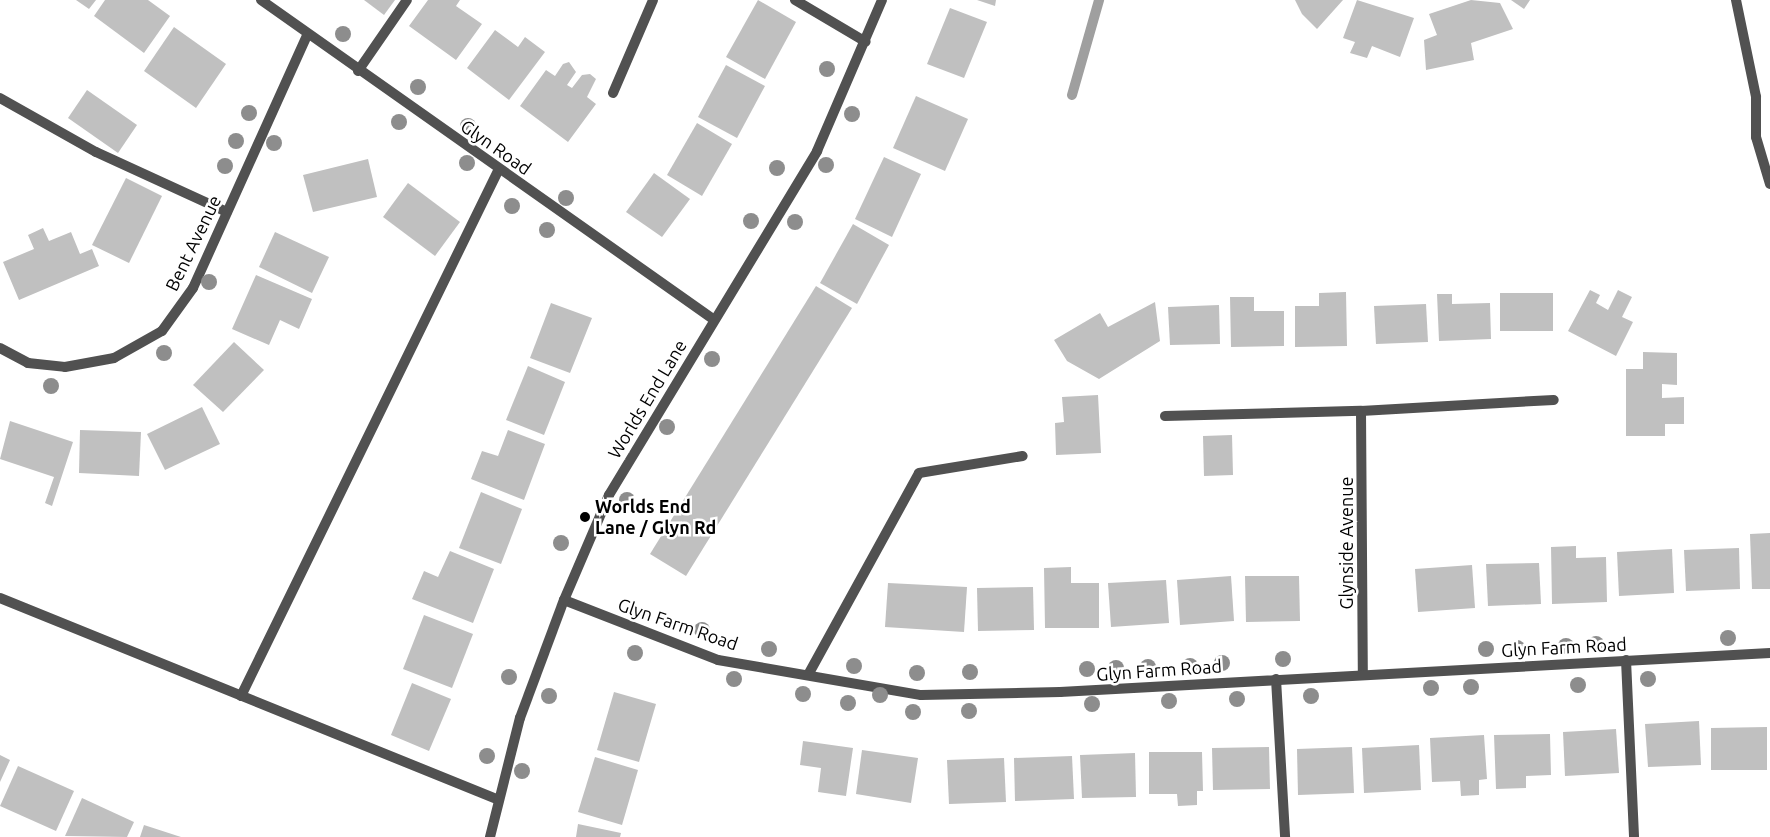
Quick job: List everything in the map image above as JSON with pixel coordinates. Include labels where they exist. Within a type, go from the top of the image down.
[{"type":"street","name":"Glyn Road","points":[[261,0],[307,35],[713,319]]},
{"type":"street","points":[[358,70],[407,0]]},
{"type":"street","points":[[613,93],[653,0]]},
{"type":"street","points":[[795,0],[866,42]]},
{"type":"street","name":"Worlds End Lane","points":[[490,837],[520,718],[564,600],[609,495],[713,319],[817,151],[866,42],[882,0]]},
{"type":"street","points":[[1736,0],[1756,97],[1756,137],[1770,184]]},
{"type":"street","name":"Bent Avenue","points":[[0,348],[28,363],[65,367],[114,358],[162,331],[194,288],[307,35]]},
{"type":"street","points":[[0,98],[96,152],[227,212]]},
{"type":"street","points":[[241,696],[499,170]]},
{"type":"street","points":[[1165,416],[1361,411],[1554,400]]},
{"type":"street","name":"Glynside Avenue","points":[[1361,411],[1363,674]]},
{"type":"street","points":[[808,675],[919,472],[1023,456]]},
{"type":"street","points":[[0,598],[499,800]]},
{"type":"street","name":"Glyn Farm Road","points":[[564,600],[718,660],[921,695],[1060,692],[1770,653]]},
{"type":"street","points":[[1626,660],[1634,837]]},
{"type":"street","points":[[1276,679],[1285,837]]},
{"type":"building","points":[[76,0],[96,0],[89,9]]},
{"type":"building","points":[[105,0],[148,0],[170,16],[144,53],[94,16]]},
{"type":"building","points":[[364,0],[395,0],[384,15]]},
{"type":"building","points":[[428,0],[460,0],[456,6],[482,24],[456,60],[409,26]]},
{"type":"building","points":[[758,0],[796,22],[765,79],[726,57]]},
{"type":"building","points":[[977,0],[996,0],[995,6]]},
{"type":"building","points":[[1295,0],[1343,0],[1317,29],[1302,14]]},
{"type":"building","points":[[1357,0],[1414,18],[1400,57],[1372,46],[1367,58],[1350,53],[1355,42],[1343,38]]},
{"type":"building","points":[[1471,0],[1500,3],[1513,29],[1471,43],[1474,60],[1426,70],[1424,40],[1437,35],[1429,14]]},
{"type":"building","points":[[1511,0],[1530,0],[1524,9]]},
{"type":"building","points":[[950,8],[987,22],[964,78],[927,64]]},
{"type":"building","points":[[174,27],[226,64],[196,108],[144,71]]},
{"type":"building","points":[[495,30],[518,47],[525,37],[545,52],[509,100],[467,68]]},
{"type":"building","points":[[569,62],[576,72],[567,85],[572,88],[582,75],[590,74],[596,79],[587,97],[596,104],[568,142],[520,106],[546,70],[555,76],[563,64]]},
{"type":"building","points":[[726,65],[765,86],[737,138],[698,117]]},
{"type":"building","points":[[87,90],[137,125],[118,153],[68,118]]},
{"type":"building","points":[[916,96],[968,119],[945,171],[893,148]]},
{"type":"building","points":[[697,123],[732,144],[702,196],[667,175]]},
{"type":"building","points":[[884,157],[921,174],[892,237],[855,219]]},
{"type":"building","points":[[368,159],[377,197],[313,212],[303,175]]},
{"type":"building","points":[[654,173],[690,199],[662,237],[626,212]]},
{"type":"building","points":[[126,178],[162,196],[129,263],[92,245]]},
{"type":"building","points":[[408,183],[460,222],[435,256],[383,217]]},
{"type":"building","points":[[853,224],[889,245],[857,304],[820,283]]},
{"type":"building","points":[[43,228],[49,241],[71,232],[80,254],[92,249],[99,266],[19,300],[3,262],[34,249],[28,235]]},
{"type":"building","points":[[275,232],[329,257],[312,293],[259,267]]},
{"type":"building","points":[[256,275],[312,299],[299,329],[280,320],[269,345],[232,329]]},
{"type":"building","points":[[816,286],[852,308],[686,576],[650,554]]},
{"type":"building","points":[[1590,290],[1600,295],[1596,303],[1608,310],[1618,290],[1632,297],[1622,317],[1633,322],[1616,356],[1568,331]]},
{"type":"building","points":[[1346,292],[1347,346],[1295,347],[1295,306],[1319,306],[1319,293]]},
{"type":"building","points":[[1500,293],[1553,293],[1553,331],[1500,331]]},
{"type":"building","points":[[1437,294],[1452,294],[1452,304],[1490,303],[1491,339],[1439,341]]},
{"type":"building","points":[[1230,297],[1254,297],[1254,311],[1284,311],[1284,346],[1231,347]]},
{"type":"building","points":[[1155,302],[1160,341],[1099,379],[1067,361],[1054,340],[1100,313],[1108,327]]},
{"type":"building","points":[[551,303],[592,318],[570,373],[530,358]]},
{"type":"building","points":[[1426,304],[1428,342],[1376,344],[1374,306]]},
{"type":"building","points":[[1219,305],[1220,344],[1170,345],[1168,307]]},
{"type":"building","points":[[234,342],[264,370],[223,412],[193,385]]},
{"type":"building","points":[[1643,352],[1677,353],[1677,385],[1662,384],[1662,398],[1684,397],[1684,424],[1665,424],[1665,436],[1626,436],[1626,369],[1643,369]]},
{"type":"building","points":[[528,366],[565,382],[544,435],[506,420]]},
{"type":"building","points":[[1098,395],[1101,453],[1056,455],[1055,423],[1064,422],[1062,397]]},
{"type":"building","points":[[202,407],[220,444],[165,470],[147,434]]},
{"type":"building","points":[[10,421],[73,442],[52,506],[45,503],[54,477],[0,459]]},
{"type":"building","points":[[80,430],[141,432],[139,476],[79,473]]},
{"type":"building","points":[[508,430],[545,444],[524,500],[471,479],[482,451],[498,456]]},
{"type":"building","points":[[1232,435],[1233,475],[1204,476],[1203,436]]},
{"type":"building","points":[[481,492],[522,509],[501,564],[459,548]]},
{"type":"building","points":[[1770,533],[1770,589],[1752,589],[1750,534]]},
{"type":"building","points":[[1576,546],[1576,558],[1606,557],[1607,602],[1552,604],[1551,547]]},
{"type":"building","points":[[1739,548],[1740,589],[1686,591],[1684,550]]},
{"type":"building","points":[[1672,549],[1674,593],[1619,596],[1617,552]]},
{"type":"building","points":[[450,551],[494,569],[473,623],[412,599],[424,571],[438,577]]},
{"type":"building","points":[[1539,563],[1541,604],[1488,606],[1486,564]]},
{"type":"building","points":[[1472,565],[1475,608],[1418,612],[1415,569]]},
{"type":"building","points":[[1071,567],[1071,583],[1099,583],[1099,628],[1045,628],[1044,568]]},
{"type":"building","points":[[1231,576],[1234,621],[1180,625],[1177,580]]},
{"type":"building","points":[[1245,576],[1299,576],[1300,621],[1246,622]]},
{"type":"building","points":[[1166,580],[1169,623],[1111,627],[1108,583]]},
{"type":"building","points":[[888,583],[967,587],[964,632],[885,627]]},
{"type":"building","points":[[1033,587],[1034,630],[978,631],[977,588]]},
{"type":"building","points":[[424,615],[473,634],[452,688],[403,669]]},
{"type":"building","points":[[412,683],[451,699],[429,751],[391,735]]},
{"type":"building","points":[[614,692],[656,704],[639,762],[597,750]]},
{"type":"building","points":[[1699,721],[1701,765],[1648,767],[1645,724]]},
{"type":"building","points":[[1767,727],[1767,770],[1711,770],[1711,728]]},
{"type":"building","points":[[1616,729],[1619,773],[1565,776],[1563,732]]},
{"type":"building","points":[[1550,734],[1551,775],[1526,776],[1526,788],[1496,789],[1494,735]]},
{"type":"building","points":[[1484,735],[1487,779],[1479,780],[1479,795],[1461,796],[1460,781],[1432,782],[1430,738]]},
{"type":"building","points":[[803,741],[853,748],[846,796],[818,792],[821,768],[800,765]]},
{"type":"building","points":[[1419,745],[1421,790],[1364,793],[1362,748]]},
{"type":"building","points":[[1269,747],[1270,789],[1213,790],[1212,748]]},
{"type":"building","points":[[1352,747],[1354,793],[1298,795],[1297,749]]},
{"type":"building","points":[[862,750],[918,758],[911,803],[856,794]]},
{"type":"building","points":[[1149,752],[1202,752],[1203,791],[1197,791],[1197,805],[1178,806],[1177,794],[1149,794]]},
{"type":"building","points":[[1135,753],[1136,797],[1082,798],[1080,755]]},
{"type":"building","points":[[0,755],[10,760],[0,782]]},
{"type":"building","points":[[1072,756],[1074,799],[1015,801],[1014,758]]},
{"type":"building","points":[[595,757],[638,770],[622,825],[578,812]]},
{"type":"building","points":[[1004,758],[1006,802],[949,804],[947,760]]},
{"type":"building","points":[[18,766],[74,791],[56,831],[0,806]]},
{"type":"building","points":[[82,798],[134,822],[127,837],[65,836]]},
{"type":"building","points":[[578,824],[621,833],[620,837],[576,837]]},
{"type":"building","points":[[144,825],[181,837],[140,837]]},
{"type":"waterway","points":[[1072,95],[1099,0]]},
{"type":"place","name":"Worlds End Lane / Glyn Rd","points":[[585,517]]}]
